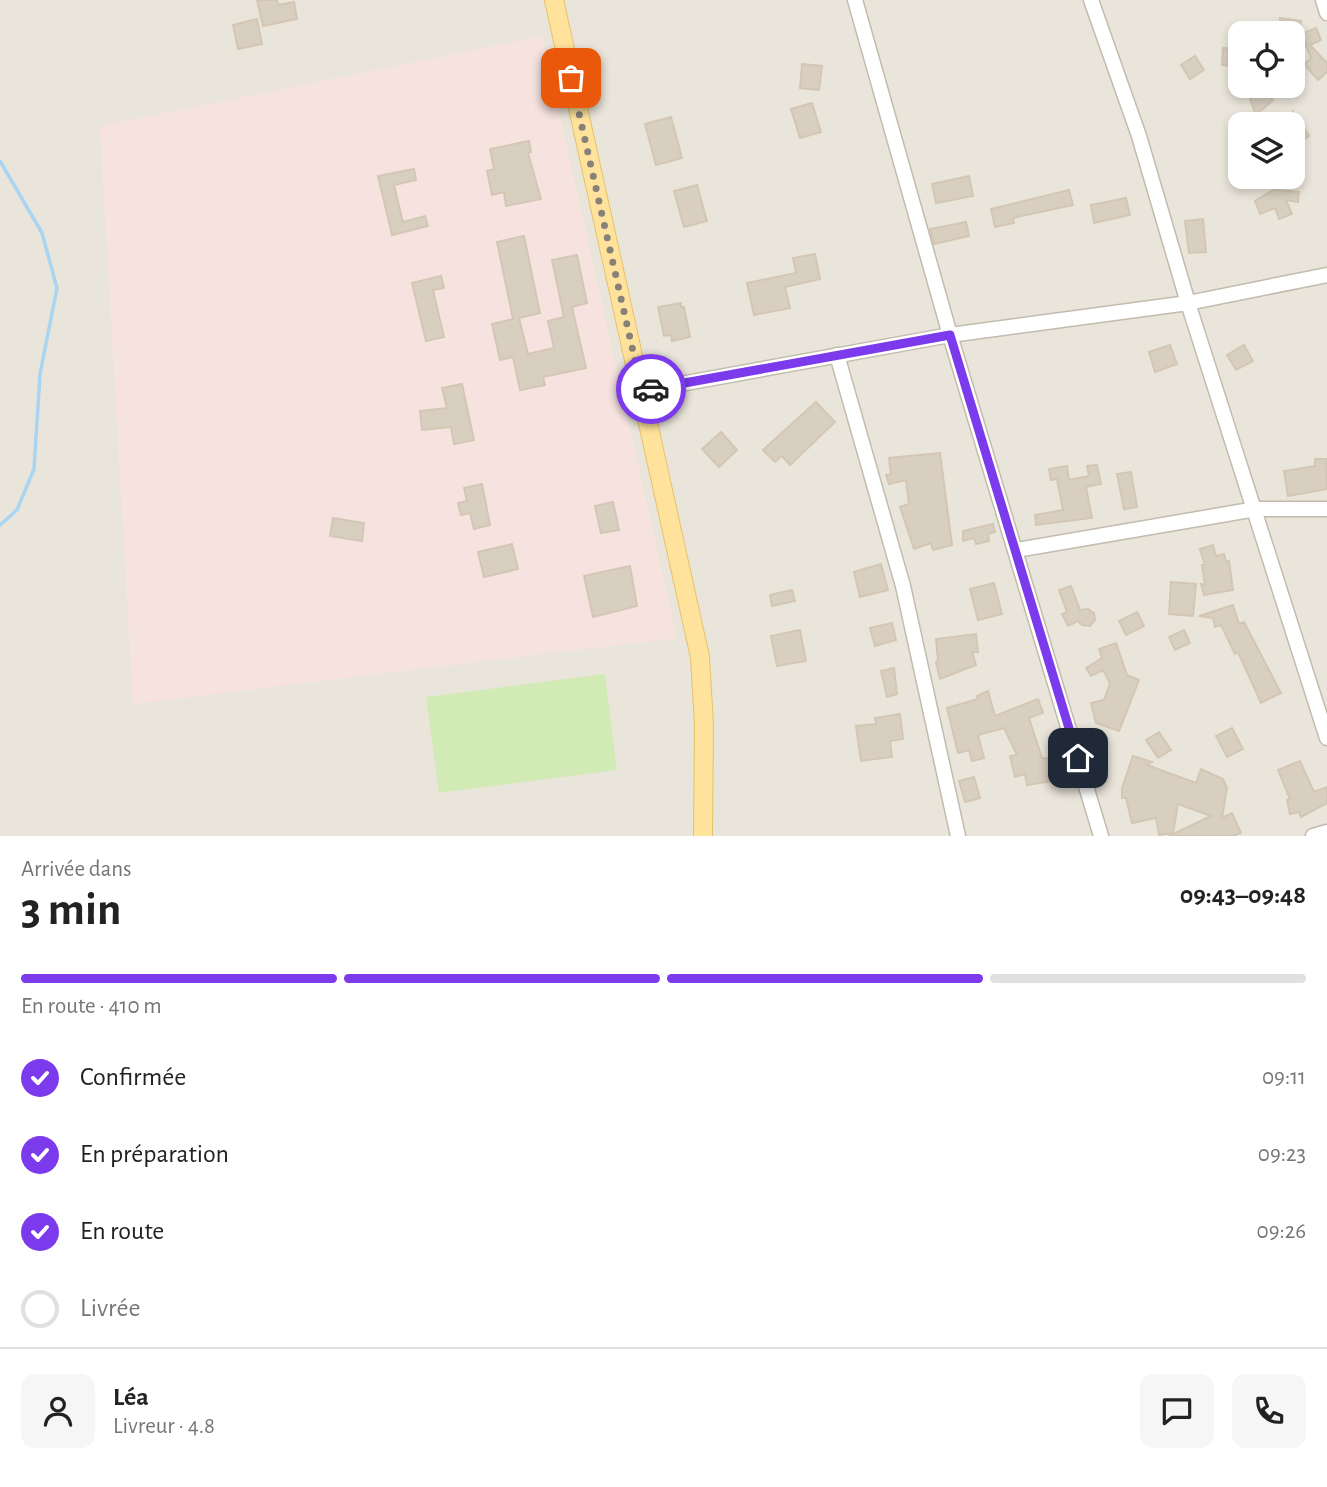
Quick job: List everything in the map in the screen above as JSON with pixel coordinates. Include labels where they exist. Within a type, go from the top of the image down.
[{"type":"main road","points":[[554,0],[700,657],[704,725],[703,836]]},
{"type":"street","points":[[855,0],[950,335],[1101,836]]},
{"type":"street","points":[[1091,0],[1139,136],[1188,303],[1327,738]]},
{"type":"street","points":[[1323,0],[1327,13]]},
{"type":"street","points":[[642,391],[950,335],[1188,303],[1327,275]]},
{"type":"street","points":[[837,355],[903,586],[958,836]]},
{"type":"street","points":[[1016,550],[1256,509],[1327,509]]},
{"type":"street","points":[[1314,836],[1327,832]]},
{"type":"shaded area","points":[[0,0],[1327,0],[1327,836],[0,836]]},
{"type":"shaded area","points":[[542,36],[677,638],[133,704],[100,126]]},
{"type":"green space","points":[[605,674],[617,770],[439,793],[426,697]]},
{"type":"building","points":[[257,0],[277,0],[278,5],[294,2],[297,19],[263,26]]},
{"type":"building","points":[[1280,18],[1301,21],[1280,21]]},
{"type":"building","points":[[257,19],[262,44],[238,49],[233,25]]},
{"type":"building","points":[[1316,28],[1321,40],[1310,45],[1327,63],[1327,72],[1318,80],[1305,65],[1311,58],[1305,44],[1305,32]]},
{"type":"building","points":[[1223,48],[1228,48],[1228,66],[1222,65]]},
{"type":"building","points":[[1195,56],[1204,70],[1190,79],[1181,65]]},
{"type":"building","points":[[802,64],[822,66],[819,90],[800,88]]},
{"type":"building","points":[[1250,99],[1273,100],[1259,112],[1255,112]]},
{"type":"building","points":[[812,103],[821,132],[800,138],[791,109]]},
{"type":"building","points":[[671,117],[682,158],[656,165],[645,124]]},
{"type":"building","points":[[529,141],[531,152],[528,153],[541,199],[506,206],[504,192],[492,195],[487,171],[494,169],[490,149]]},
{"type":"building","points":[[414,169],[416,180],[394,185],[403,222],[425,216],[428,226],[392,235],[378,176]]},
{"type":"building","points":[[969,176],[973,196],[936,203],[932,184]]},
{"type":"building","points":[[697,185],[707,221],[684,227],[674,191]]},
{"type":"building","points":[[1069,190],[1073,205],[1013,218],[1014,223],[995,227],[991,209]]},
{"type":"building","points":[[1273,190],[1299,192],[1298,202],[1286,200],[1292,214],[1279,219],[1275,208],[1260,214],[1255,201]]},
{"type":"building","points":[[1126,198],[1130,215],[1094,223],[1091,205]]},
{"type":"building","points":[[1203,219],[1206,252],[1189,253],[1185,221]]},
{"type":"building","points":[[966,222],[969,236],[934,244],[930,229]]},
{"type":"building","points":[[524,236],[540,313],[519,318],[528,354],[554,348],[548,321],[564,317],[552,260],[577,255],[587,303],[572,307],[586,368],[543,377],[545,385],[520,390],[513,357],[500,360],[492,324],[513,319],[497,242]]},
{"type":"building","points":[[815,254],[820,279],[785,287],[790,308],[754,315],[747,283],[796,273],[793,258]]},
{"type":"building","points":[[441,276],[444,288],[433,290],[444,337],[426,341],[412,283]]},
{"type":"building","points":[[681,303],[690,337],[672,341],[671,335],[664,336],[658,307]]},
{"type":"building","points":[[1170,345],[1177,364],[1155,372],[1149,352]]},
{"type":"building","points":[[1244,345],[1253,361],[1236,370],[1227,355]]},
{"type":"building","points":[[462,384],[474,440],[454,444],[451,427],[422,430],[420,411],[447,408],[442,388]]},
{"type":"building","points":[[816,402],[835,422],[790,465],[782,456],[775,462],[763,450]]},
{"type":"building","points":[[721,432],[737,450],[719,467],[702,449]]},
{"type":"building","points":[[940,453],[952,545],[933,550],[931,543],[914,549],[900,507],[909,504],[906,480],[889,484],[886,475],[891,474],[889,458]]},
{"type":"building","points":[[1315,459],[1326,459],[1327,489],[1288,496],[1284,471],[1315,466]]},
{"type":"building","points":[[1097,465],[1101,484],[1086,487],[1092,518],[1036,525],[1035,515],[1063,510],[1057,479],[1051,480],[1049,469],[1067,466],[1069,480],[1089,476],[1087,466]]},
{"type":"building","points":[[1131,472],[1137,507],[1124,509],[1117,474]]},
{"type":"building","points":[[482,484],[490,525],[474,529],[470,513],[461,515],[458,503],[467,501],[464,488]]},
{"type":"building","points":[[613,502],[619,530],[601,533],[595,506]]},
{"type":"building","points":[[333,518],[364,523],[362,541],[330,536]]},
{"type":"building","points":[[993,524],[995,532],[988,534],[989,541],[976,544],[974,538],[963,541],[963,531]]},
{"type":"building","points":[[512,544],[518,569],[484,577],[478,552]]},
{"type":"building","points":[[1213,545],[1216,556],[1224,554],[1226,561],[1229,561],[1233,590],[1204,595],[1201,584],[1205,585],[1202,565],[1205,565],[1200,549]]},
{"type":"building","points":[[881,564],[888,590],[860,597],[854,572]]},
{"type":"building","points":[[630,566],[637,606],[593,617],[584,576]]},
{"type":"building","points":[[1171,582],[1196,584],[1193,616],[1169,614]]},
{"type":"building","points":[[994,583],[1002,614],[978,620],[970,589]]},
{"type":"building","points":[[1071,586],[1080,610],[1088,609],[1094,613],[1095,620],[1090,626],[1082,625],[1078,621],[1068,626],[1062,614],[1067,612],[1059,590]]},
{"type":"building","points":[[792,590],[795,601],[772,606],[770,595]]},
{"type":"building","points":[[1233,605],[1239,624],[1244,622],[1281,693],[1261,703],[1238,652],[1235,654],[1221,625],[1215,627],[1213,618],[1199,616]]},
{"type":"building","points":[[1137,612],[1144,626],[1126,635],[1119,621]]},
{"type":"building","points":[[892,623],[896,640],[875,646],[870,628]]},
{"type":"building","points":[[800,630],[806,661],[777,666],[771,636]]},
{"type":"building","points":[[1184,630],[1190,643],[1175,650],[1169,637]]},
{"type":"building","points":[[976,634],[978,652],[972,652],[976,665],[940,679],[936,662],[936,639]]},
{"type":"building","points":[[1116,643],[1127,675],[1139,680],[1119,731],[1096,723],[1091,703],[1104,700],[1110,683],[1103,670],[1091,676],[1086,668],[1102,658],[1099,649]]},
{"type":"building","points":[[894,668],[897,694],[887,697],[881,671]]},
{"type":"building","points":[[988,691],[995,716],[1038,699],[1043,713],[1029,718],[1042,758],[1055,759],[1058,780],[1027,785],[1025,774],[1015,777],[1010,756],[1017,755],[1004,728],[978,735],[984,758],[972,761],[969,750],[958,753],[947,708],[978,699],[977,696]]},
{"type":"building","points":[[900,714],[903,739],[890,741],[892,757],[861,761],[856,726],[876,724],[875,718]]},
{"type":"building","points":[[1232,728],[1243,749],[1227,757],[1216,736]]},
{"type":"building","points":[[1159,732],[1171,750],[1158,758],[1146,740]]},
{"type":"building","points":[[1133,756],[1152,762],[1147,765],[1196,783],[1201,769],[1223,779],[1227,788],[1222,818],[1232,813],[1241,833],[1233,836],[1169,836],[1211,816],[1178,804],[1173,833],[1159,835],[1156,818],[1132,823],[1126,798],[1122,798],[1122,788]]},
{"type":"building","points":[[1300,761],[1314,792],[1327,787],[1327,803],[1301,817],[1299,812],[1290,814],[1287,800],[1290,799],[1278,770]]},
{"type":"building","points":[[974,777],[980,798],[965,802],[959,781]]},
{"type":"waterway","points":[[0,161],[42,233],[57,288],[40,374],[34,469],[17,510],[0,525]]},
{"type":"way so far","points":[[571,78],[642,391],[651,389]]},
{"type":"route","points":[[651,389],[950,335],[1078,758]]}]
